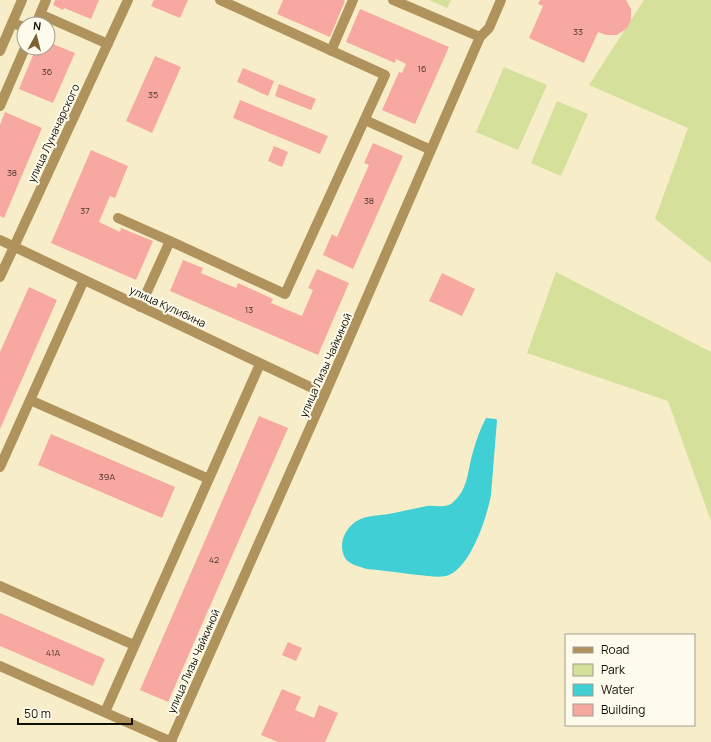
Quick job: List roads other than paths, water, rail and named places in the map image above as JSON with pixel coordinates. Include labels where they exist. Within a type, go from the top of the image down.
[{"type":"street","points":[[0,51],[22,0]]},
{"type":"street","points":[[46,0],[40,14],[108,44]]},
{"type":"street","name":"улица Луначарского","points":[[0,277],[128,0]]},
{"type":"street","points":[[118,218],[286,294],[385,75],[220,0]]},
{"type":"street","points":[[331,51],[353,0]]},
{"type":"street","points":[[393,0],[480,37]]},
{"type":"street","name":"улица Лизы Чайкиной","points":[[171,741],[325,394],[480,37],[489,28],[502,0]]},
{"type":"street","points":[[12,22],[16,24]]},
{"type":"street","points":[[0,106],[22,56]]},
{"type":"street","points":[[365,120],[431,150]]},
{"type":"street","name":"улица Кулибина","points":[[0,240],[325,394]]},
{"type":"street","points":[[140,307],[170,241]]},
{"type":"street","points":[[0,468],[84,280]]},
{"type":"street","points":[[105,712],[260,364]]},
{"type":"street","points":[[30,400],[209,479]]},
{"type":"street","points":[[0,586],[134,646]]},
{"type":"street","points":[[0,666],[171,741]]},
{"type":"water","points":[[486,418],[497,420],[489,505],[476,542],[470,554],[455,572],[446,576],[437,577],[367,569],[353,564],[345,559],[342,550],[342,543],[346,531],[355,522],[367,517],[391,514],[427,506],[448,505],[457,499],[464,486],[475,444]]}]
